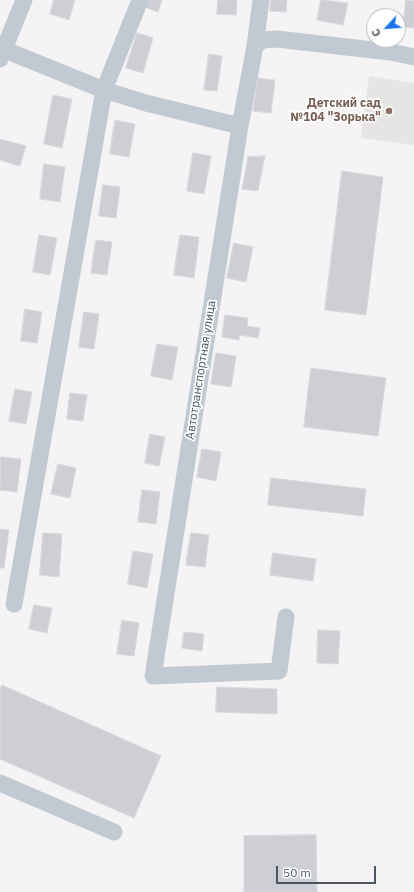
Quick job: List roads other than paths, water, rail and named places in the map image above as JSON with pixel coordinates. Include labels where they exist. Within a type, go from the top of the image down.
[{"type":"street","points":[[24,0],[1,52],[104,90],[146,103],[240,126]]},
{"type":"street","points":[[14,604],[104,90],[140,0]]},
{"type":"street","name":"Автотранспортная улица","points":[[261,0],[255,46],[240,126],[153,676],[279,671],[286,617]]},
{"type":"street","points":[[255,46],[263,40],[277,39],[390,52],[414,57]]},
{"type":"street","points":[[0,783],[114,832]]},
{"type":"place","name":"Детский сад №104 \"Зорька\"","points":[[389,111]]}]
